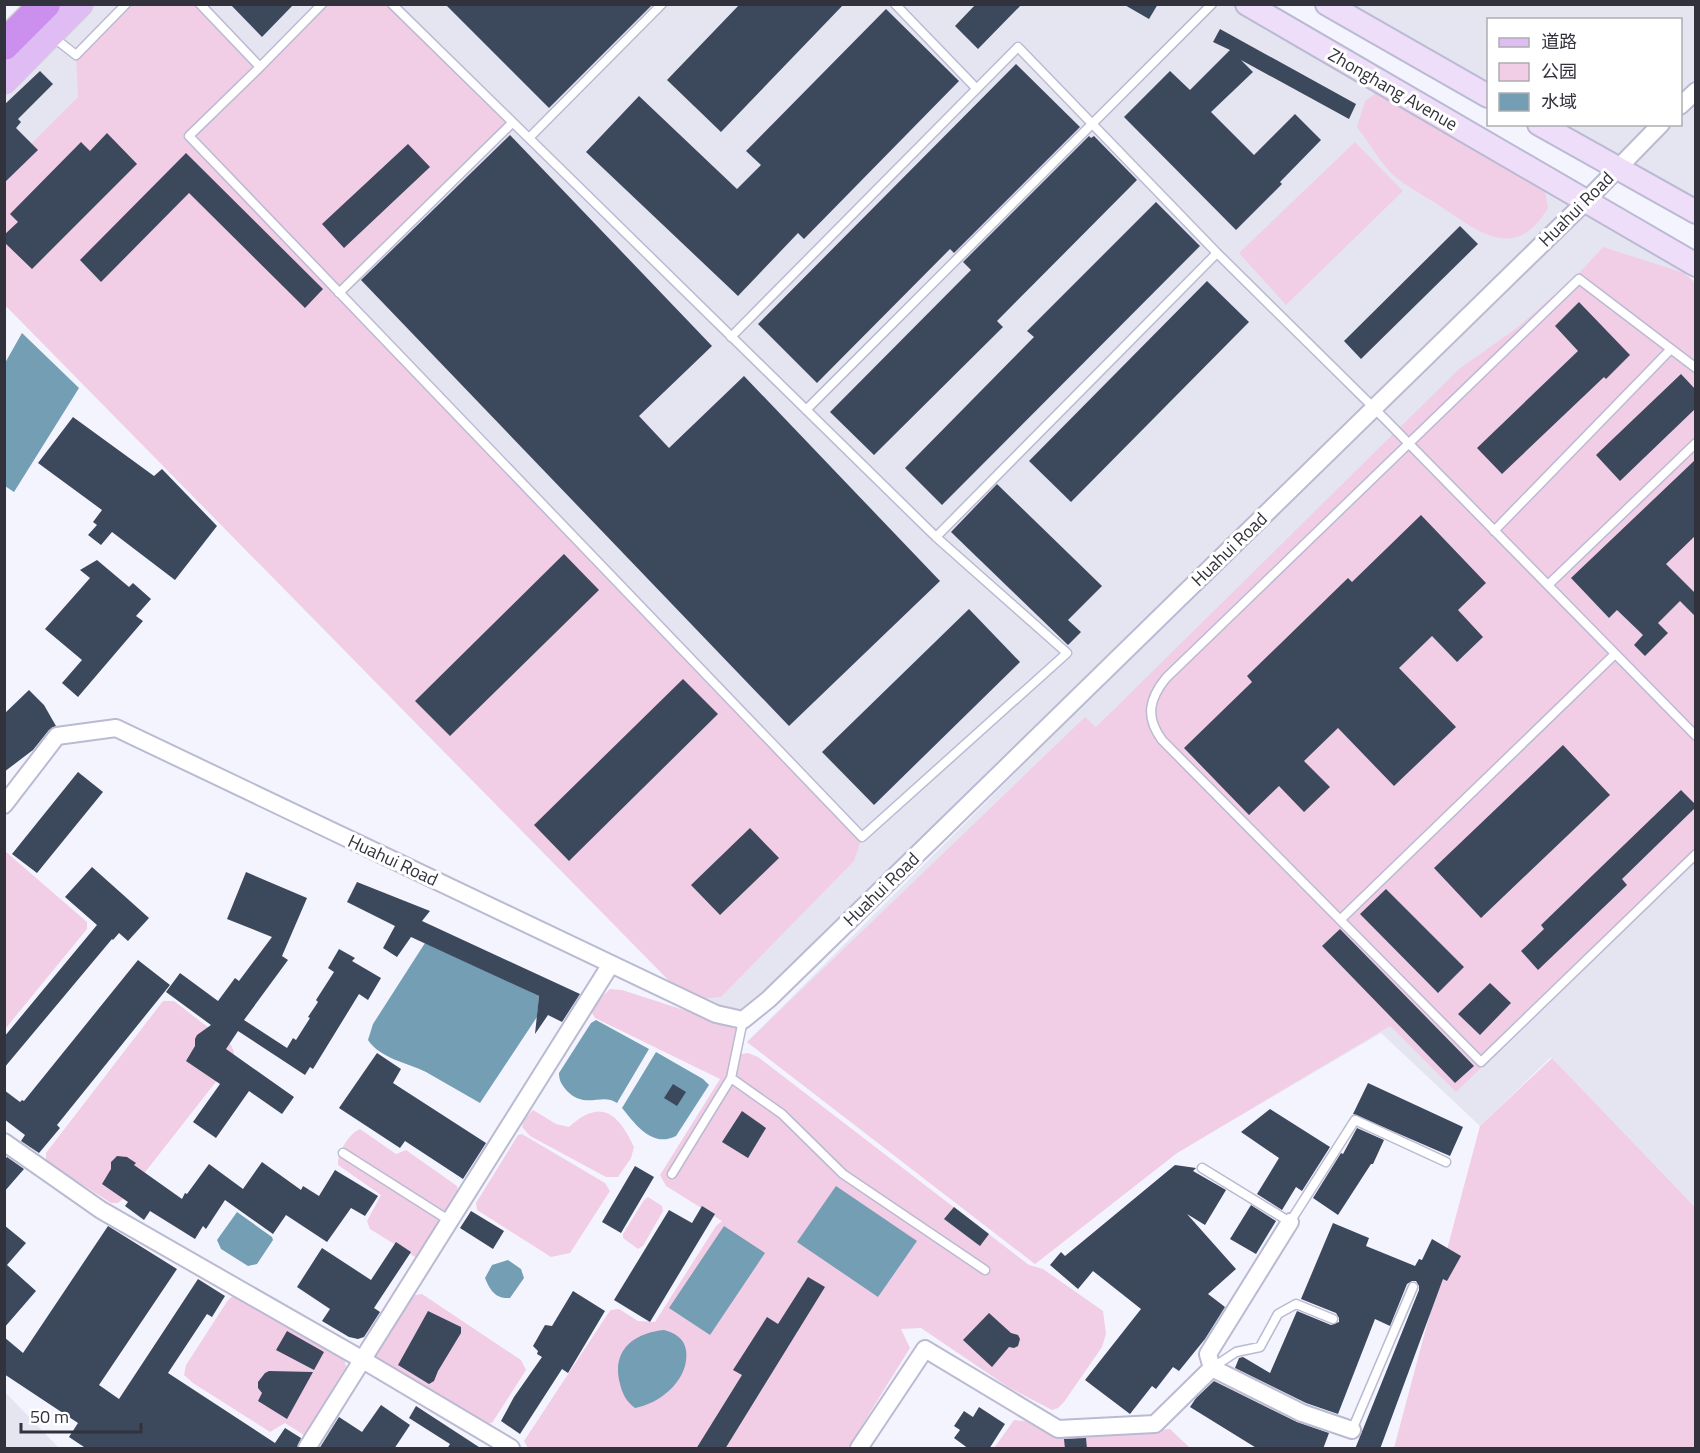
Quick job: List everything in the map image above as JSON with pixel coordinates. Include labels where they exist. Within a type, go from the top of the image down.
[{"type":"highway","points":[[4,45],[45,4]]},
{"type":"main road","points":[[4,81],[80,4]]},
{"type":"main road","name":"Zhonghang Avenue","points":[[1247,4],[1695,265]]},
{"type":"main road","points":[[1326,4],[1487,95]]},
{"type":"main road","points":[[1542,126],[1695,212]]},
{"type":"street","points":[[1682,103],[1695,91]]},
{"type":"street","name":"Huahui Road","points":[[4,805],[57,736],[116,728],[716,1014],[743,1020],[769,999],[1586,201],[1659,126]]},
{"type":"street","points":[[307,1449],[611,964]]},
{"type":"street","points":[[4,1142],[101,1210],[363,1360],[511,1449]]},
{"type":"street","points":[[1290,1222],[1208,1354],[1212,1368],[1302,1413],[1353,1430]]},
{"type":"street","points":[[859,1449],[925,1349],[1058,1429],[1155,1424],[1212,1368]]},
{"type":"lane","points":[[50,35],[76,55],[126,4]]},
{"type":"lane","points":[[200,4],[260,67]]},
{"type":"lane","points":[[322,4],[189,136],[862,837],[1067,653],[936,537],[392,4]]},
{"type":"lane","points":[[529,138],[662,4]]},
{"type":"lane","points":[[895,4],[976,88]]},
{"type":"lane","points":[[806,410],[1212,4]]},
{"type":"lane","points":[[731,337],[1018,47],[1695,736]]},
{"type":"lane","points":[[339,293],[512,123]]},
{"type":"lane","points":[[936,537],[1217,252]]},
{"type":"lane","points":[[1695,368],[1579,279],[1166,678],[1155,692],[1152,705],[1153,728],[1162,740],[1480,1062],[1695,854]]},
{"type":"lane","points":[[1494,531],[1671,349]]},
{"type":"lane","points":[[1548,585],[1695,443]]},
{"type":"lane","points":[[1340,920],[1615,654]]},
{"type":"lane","points":[[672,1174],[731,1078],[743,1020]]},
{"type":"lane","points":[[731,1078],[782,1114],[843,1174],[985,1270]]},
{"type":"lane","points":[[1202,1168],[1290,1222],[1354,1120],[1446,1162]]},
{"type":"lane","points":[[343,1153],[450,1221]]},
{"type":"lane","points":[[1353,1430],[1413,1287]]},
{"type":"lane","points":[[1212,1368],[1236,1352],[1260,1347],[1278,1314],[1296,1304],[1333,1319]]},
{"type":"shaded area","points":[[80,5],[1247,5],[1586,201],[1695,281],[1695,1207],[1551,1057],[1480,1126],[1381,1033],[1177,1153],[1035,1264],[747,1042],[1536,251],[743,1020],[688,1000],[5,305],[5,81]]},
{"type":"shaded area","points":[[1327,5],[1695,5],[1695,212],[1541,126],[1682,126],[1682,18],[1487,18],[1487,95]]},
{"type":"shaded area","points":[[5,1392],[59,1448],[5,1448]]},
{"type":"green space","points":[[126,5],[200,5],[260,67],[322,5],[392,5],[512,123],[339,293],[862,837],[854,861],[721,997],[688,1000],[5,305],[5,170],[78,97],[76,55]]},
{"type":"green space","points":[[1379,91],[1545,191],[1548,208],[1535,225],[1523,235],[1510,238],[1483,233],[1393,175],[1357,127],[1365,101]]},
{"type":"green space","points":[[1355,142],[1403,191],[1286,305],[1239,253]]},
{"type":"green space","points":[[1603,247],[1684,273],[1695,283],[1695,852],[1481,1061],[1481,1068],[1456,1092],[1390,1026],[1177,1153],[1035,1264],[747,1042],[1085,717],[1096,727],[1459,369],[1518,327],[1579,273]]},
{"type":"green space","points":[[5,851],[87,922],[87,929],[5,1029]]},
{"type":"green space","points":[[610,989],[622,990],[734,1026],[740,1035],[736,1055],[748,1053],[758,1057],[1029,1265],[1043,1269],[1103,1311],[1106,1334],[1102,1347],[1064,1402],[1052,1410],[1008,1387],[921,1328],[901,1329],[910,1348],[848,1448],[528,1448],[524,1441],[611,1310],[619,1309],[638,1321],[655,1322],[716,1226],[722,1221],[666,1186],[660,1175],[720,1079],[595,1018],[592,1013],[595,1003]]},
{"type":"green space","points":[[163,1001],[174,1001],[231,1045],[234,1052],[233,1060],[128,1194],[118,1203],[111,1203],[46,1161],[46,1153]]},
{"type":"green space","points":[[1552,1058],[1695,1207],[1695,1448],[1394,1448],[1480,1126]]},
{"type":"green space","points":[[533,1110],[556,1124],[569,1127],[590,1113],[607,1113],[622,1125],[628,1135],[634,1147],[631,1158],[618,1177],[606,1177],[530,1136],[522,1127],[524,1119]]},
{"type":"green space","points":[[360,1129],[396,1154],[406,1150],[457,1186],[459,1196],[415,1257],[370,1229],[367,1221],[381,1195],[338,1165],[344,1144]]},
{"type":"green space","points":[[522,1134],[605,1183],[610,1191],[570,1253],[551,1257],[477,1210],[476,1203],[518,1135]]},
{"type":"green space","points":[[648,1197],[662,1206],[663,1211],[643,1246],[638,1249],[623,1238],[623,1234]]},
{"type":"green space","points":[[235,1294],[344,1357],[346,1367],[304,1435],[285,1423],[270,1432],[184,1375],[186,1365],[228,1300]]},
{"type":"green space","points":[[422,1294],[521,1360],[526,1370],[492,1423],[478,1424],[376,1360],[374,1350],[409,1296]]},
{"type":"green space","points":[[1014,1420],[1025,1421],[1054,1437],[1170,1429],[1190,1448],[994,1448]]},
{"type":"water","points":[[22,333],[79,388],[14,492],[5,486],[5,363]]},
{"type":"water","points":[[425,943],[539,996],[537,1017],[480,1103],[426,1072],[387,1056],[368,1040],[373,1024]]},
{"type":"water","points":[[596,1020],[649,1049],[617,1103],[606,1099],[587,1100],[574,1097],[561,1083],[559,1073],[591,1023]]},
{"type":"water","points":[[656,1052],[703,1079],[709,1085],[676,1136],[667,1139],[659,1139],[645,1133],[622,1108]]},
{"type":"water","points":[[836,1186],[917,1241],[878,1297],[797,1242]]},
{"type":"water","points":[[237,1212],[272,1237],[273,1240],[257,1264],[248,1266],[221,1249],[217,1240]]},
{"type":"water","points":[[724,1226],[765,1253],[710,1335],[669,1308]]},
{"type":"water","points":[[508,1260],[521,1269],[524,1278],[510,1298],[505,1298],[494,1293],[485,1278],[492,1265]]},
{"type":"water","points":[[664,1330],[675,1334],[683,1342],[686,1361],[683,1371],[672,1388],[664,1395],[635,1408],[625,1398],[620,1384],[618,1372],[622,1353],[634,1340],[643,1335]]},
{"type":"building","points":[[230,4],[294,4],[262,37]]},
{"type":"building","points":[[445,4],[653,4],[549,108]]},
{"type":"building","points":[[740,4],[844,4],[721,132],[667,80]]},
{"type":"building","points":[[976,4],[1022,4],[978,49],[955,26]]},
{"type":"building","points":[[1123,4],[1158,4],[1149,19]]},
{"type":"building","points":[[886,9],[959,81],[804,239],[798,233],[738,296],[586,152],[639,96],[737,189],[761,165],[746,151]]},
{"type":"building","points":[[1220,29],[1356,104],[1349,119],[1241,60],[1253,72],[1211,112],[1254,155],[1295,114],[1321,140],[1280,182],[1282,184],[1236,230],[1124,117],[1170,71],[1190,90],[1230,50],[1213,42]]},
{"type":"building","points":[[1016,64],[1080,127],[954,253],[950,249],[817,383],[758,324]]},
{"type":"building","points":[[40,71],[53,84],[18,119],[21,122],[16,128],[38,150],[4,183],[4,105]]},
{"type":"building","points":[[107,133],[137,164],[32,269],[4,242],[4,235],[18,222],[10,214],[81,142],[90,151]]},
{"type":"building","points":[[510,135],[712,346],[639,416],[669,448],[744,376],[940,581],[789,726],[361,280]]},
{"type":"building","points":[[1089,136],[1091,138],[1094,136],[1137,180],[997,321],[1003,327],[874,455],[830,412],[971,270],[963,262]]},
{"type":"building","points":[[408,144],[430,167],[344,248],[322,224]]},
{"type":"building","points":[[186,153],[323,289],[305,308],[189,193],[101,282],[80,260]]},
{"type":"building","points":[[1156,202],[1200,246],[942,505],[905,468],[1034,337],[1027,331]]},
{"type":"building","points":[[1460,226],[1478,244],[1361,359],[1344,341]]},
{"type":"building","points":[[1207,281],[1249,322],[1071,502],[1029,461]]},
{"type":"building","points":[[1579,302],[1630,355],[1502,474],[1477,448],[1578,351],[1555,326]]},
{"type":"building","points":[[1681,374],[1695,389],[1695,409],[1620,481],[1596,455]]},
{"type":"building","points":[[73,417],[154,476],[162,469],[217,526],[175,580],[112,532],[101,545],[88,535],[97,525],[93,522],[102,510],[38,463]]},
{"type":"building","points":[[1695,460],[1695,536],[1666,564],[1695,593],[1695,616],[1680,601],[1658,623],[1668,633],[1645,656],[1634,645],[1643,635],[1617,610],[1609,618],[1571,578]]},
{"type":"building","points":[[997,484],[1102,586],[1068,620],[1081,632],[1068,645],[951,532]]},
{"type":"building","points":[[1421,515],[1486,583],[1458,610],[1483,637],[1457,662],[1432,636],[1399,668],[1456,727],[1394,786],[1338,728],[1304,761],[1330,787],[1304,812],[1279,786],[1249,815],[1184,748],[1252,682],[1247,676],[1348,578],[1352,582]]},
{"type":"building","points":[[564,554],[599,590],[450,736],[415,701]]},
{"type":"building","points":[[97,560],[129,587],[133,583],[151,599],[136,616],[143,621],[78,697],[62,683],[82,660],[45,629],[90,578],[80,570]]},
{"type":"building","points":[[969,609],[1020,662],[874,805],[822,752]]},
{"type":"building","points":[[683,679],[718,714],[569,861],[534,825]]},
{"type":"building","points":[[29,690],[44,705],[56,726],[49,730],[33,750],[4,772],[4,714]]},
{"type":"building","points":[[1563,745],[1610,795],[1481,918],[1434,868]]},
{"type":"building","points":[[78,772],[103,792],[37,873],[12,854]]},
{"type":"building","points":[[1681,790],[1695,804],[1695,808],[1622,879],[1627,885],[1538,970],[1521,951],[1544,929],[1541,925]]},
{"type":"building","points":[[750,828],[779,858],[720,915],[691,885]]},
{"type":"building","points":[[92,867],[149,918],[128,941],[119,933],[112,939],[4,1068],[4,1037],[97,925],[65,897]]},
{"type":"building","points":[[246,872],[307,898],[282,956],[288,960],[244,1020],[287,1048],[293,1038],[296,1040],[310,1018],[308,1017],[318,1002],[316,1000],[334,972],[328,968],[339,949],[355,958],[352,961],[381,978],[368,1000],[359,994],[313,1069],[310,1067],[305,1075],[238,1031],[226,1049],[294,1097],[282,1114],[249,1091],[216,1138],[193,1122],[220,1084],[186,1061],[195,1046],[197,1035],[211,1025],[166,992],[180,973],[218,1001],[235,978],[239,981],[272,937],[227,919]]},
{"type":"building","points":[[357,882],[430,911],[422,921],[580,994],[562,1022],[548,1015],[535,1034],[539,996],[411,937],[397,957],[383,948],[395,926],[347,902]]},
{"type":"building","points":[[1386,889],[1464,967],[1438,993],[1360,914]]},
{"type":"building","points":[[1340,929],[1474,1066],[1455,1083],[1322,946]]},
{"type":"building","points":[[138,960],[170,985],[57,1125],[60,1128],[39,1153],[21,1141],[25,1135],[4,1119],[4,1090],[20,1102],[24,1101]]},
{"type":"building","points":[[1490,983],[1511,1003],[1480,1035],[1458,1014]]},
{"type":"building","points":[[377,1053],[401,1069],[393,1083],[486,1143],[463,1179],[405,1141],[400,1148],[339,1108]]},
{"type":"building","points":[[1368,1083],[1463,1127],[1450,1156],[1353,1114]]},
{"type":"building","points":[[673,1084],[686,1092],[677,1106],[664,1098]]},
{"type":"building","points":[[1270,1109],[1330,1147],[1302,1191],[1296,1187],[1282,1210],[1257,1194],[1279,1158],[1241,1132]]},
{"type":"building","points":[[742,1111],[766,1128],[748,1158],[722,1142]]},
{"type":"building","points":[[1357,1128],[1384,1140],[1373,1164],[1338,1215],[1313,1198],[1341,1153],[1343,1154]]},
{"type":"building","points":[[117,1156],[127,1157],[136,1163],[134,1165],[182,1199],[209,1164],[243,1189],[262,1162],[301,1190],[303,1186],[319,1196],[335,1170],[378,1196],[365,1216],[351,1208],[327,1242],[286,1215],[273,1234],[225,1200],[206,1229],[203,1226],[195,1239],[150,1211],[144,1220],[125,1206],[128,1202],[102,1184],[111,1169],[111,1162]]},
{"type":"building","points":[[7,1157],[24,1169],[4,1192],[4,1160]]},
{"type":"building","points":[[1175,1165],[1196,1168],[1193,1171],[1226,1190],[1205,1225],[1187,1214],[1236,1269],[1208,1294],[1225,1307],[1205,1339],[1179,1371],[1173,1367],[1156,1389],[1152,1386],[1130,1414],[1085,1380],[1141,1309],[1093,1271],[1078,1289],[1050,1265],[1061,1252],[1065,1256]]},
{"type":"building","points":[[635,1166],[654,1177],[621,1233],[602,1222]]},
{"type":"building","points":[[1251,1205],[1276,1221],[1256,1254],[1230,1239]]},
{"type":"building","points":[[702,1206],[715,1214],[650,1322],[614,1300],[669,1210],[692,1223]]},
{"type":"building","points":[[954,1207],[989,1234],[980,1246],[944,1219]]},
{"type":"building","points":[[471,1211],[504,1231],[493,1249],[460,1228]]},
{"type":"building","points":[[1333,1223],[1369,1238],[1366,1246],[1415,1266],[1419,1259],[1422,1260],[1432,1239],[1461,1256],[1447,1281],[1443,1279],[1380,1449],[1355,1449],[1419,1290],[1416,1281],[1407,1284],[1390,1326],[1375,1319],[1338,1414],[1306,1403],[1235,1368],[1239,1358],[1243,1357],[1270,1373],[1297,1311],[1331,1325],[1339,1322],[1336,1313],[1301,1299]]},
{"type":"building","points":[[4,1225],[26,1243],[7,1265],[36,1291],[4,1328]]},
{"type":"building","points":[[108,1226],[177,1269],[99,1385],[119,1399],[198,1279],[225,1296],[212,1317],[207,1314],[168,1373],[275,1443],[285,1428],[301,1438],[297,1449],[87,1449],[69,1437],[78,1423],[4,1374],[4,1337],[23,1353]]},
{"type":"building","points":[[396,1242],[411,1252],[374,1308],[380,1312],[364,1337],[358,1339],[349,1337],[322,1321],[330,1309],[297,1287],[322,1248],[371,1280]]},
{"type":"building","points":[[808,1277],[825,1287],[725,1449],[696,1449],[742,1375],[733,1370],[767,1317],[778,1324]]},
{"type":"building","points":[[573,1291],[605,1311],[568,1373],[562,1369],[520,1434],[501,1421],[514,1397],[542,1357],[537,1354],[538,1351],[533,1346],[545,1325],[552,1326]]},
{"type":"building","points":[[428,1311],[461,1327],[461,1333],[434,1381],[429,1384],[398,1365]]},
{"type":"building","points":[[989,1313],[1020,1339],[1018,1346],[1009,1347],[992,1367],[963,1340]]},
{"type":"building","points":[[287,1331],[324,1352],[314,1370],[276,1350]]},
{"type":"building","points":[[269,1371],[313,1372],[287,1419],[258,1401],[262,1393],[258,1388],[258,1382]]},
{"type":"building","points":[[1214,1381],[1297,1422],[1329,1433],[1323,1449],[1258,1449],[1190,1407]]},
{"type":"building","points":[[381,1405],[410,1425],[394,1449],[319,1449],[339,1417],[362,1432]]},
{"type":"building","points":[[416,1406],[482,1449],[447,1449],[450,1444],[409,1418]]},
{"type":"building","points":[[979,1407],[1005,1424],[989,1449],[969,1449],[954,1438],[960,1430],[954,1426],[964,1411],[973,1417]]},
{"type":"building","points":[[1086,1438],[1087,1449],[1065,1449],[1064,1439]]}]
